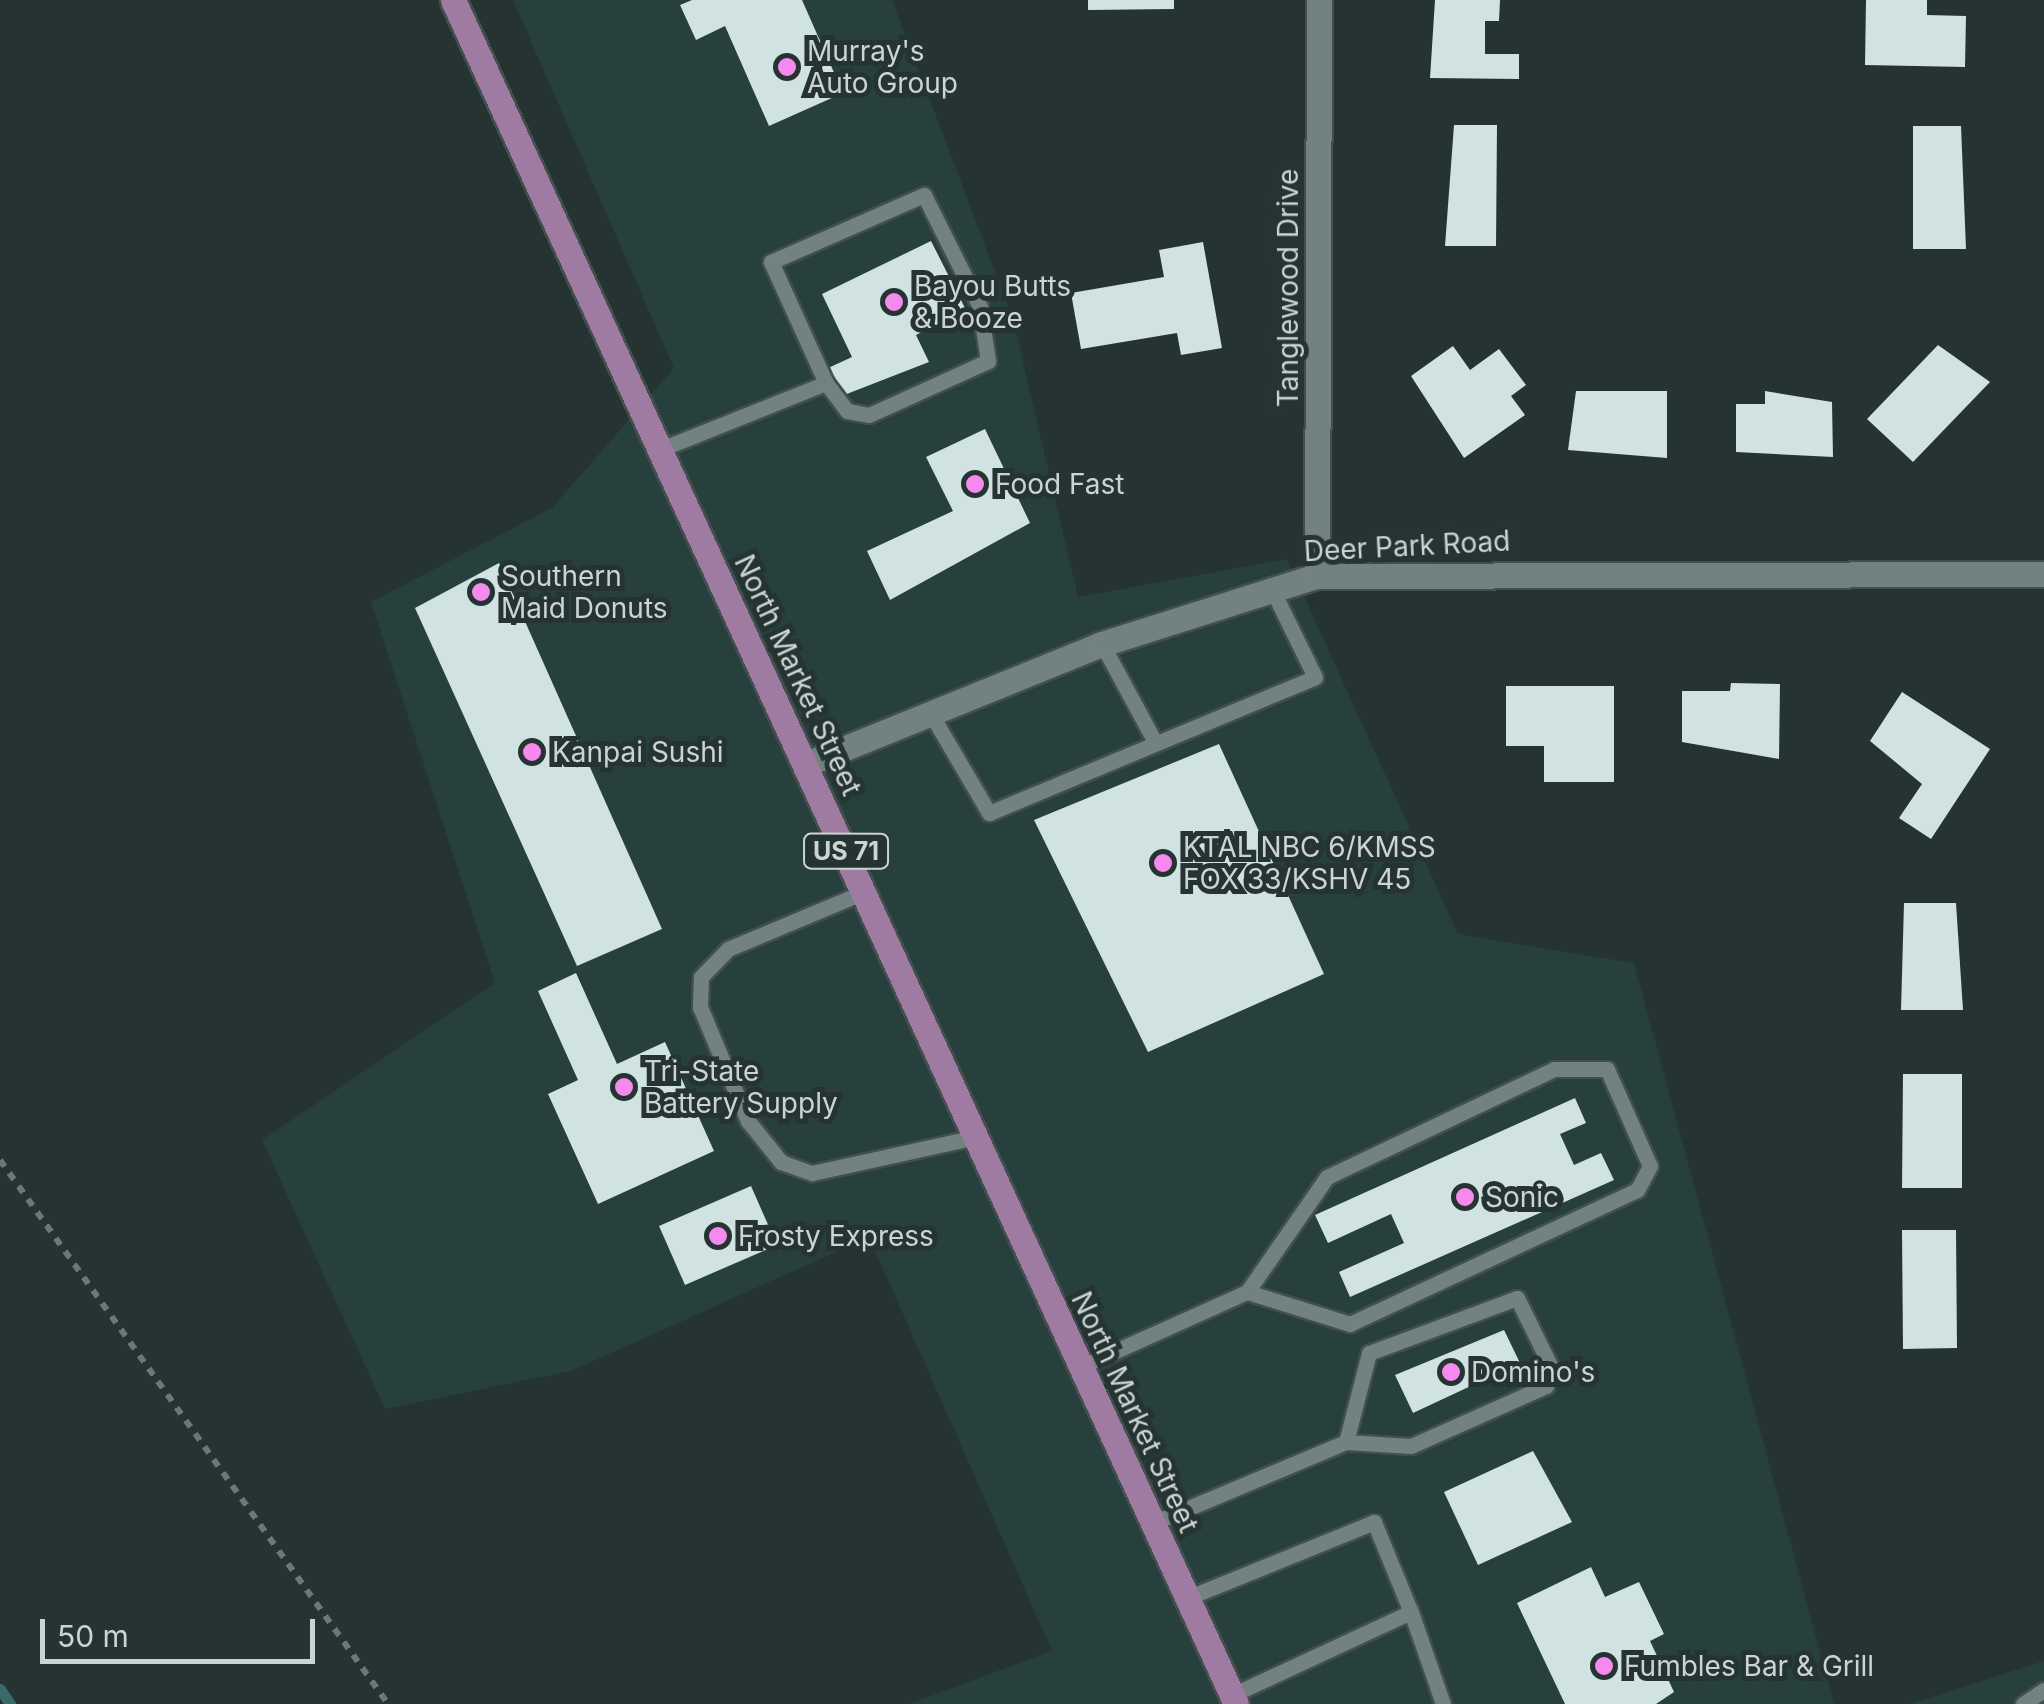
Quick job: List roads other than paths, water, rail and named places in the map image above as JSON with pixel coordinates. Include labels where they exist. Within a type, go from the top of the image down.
[{"type":"main road","name":"North Market Street","points":[[454,0],[1234,1700]]},
{"type":"street","name":"Tanglewood Drive","points":[[1317,576],[1319,0]]},
{"type":"street","name":"Deer Park Road","points":[[806,764],[1102,644],[1270,585],[1317,576],[2044,574]]},
{"type":"lane","points":[[924,194],[980,307],[988,361],[869,415],[847,412],[826,383],[771,262],[924,194]]},
{"type":"lane","points":[[660,449],[826,383]]},
{"type":"lane","points":[[932,714],[989,813],[1315,676],[1270,585]]},
{"type":"lane","points":[[1102,644],[1155,742]]},
{"type":"lane","points":[[864,892],[728,949],[701,977],[700,1007],[748,1121],[781,1162],[812,1173],[976,1136]]},
{"type":"lane","points":[[1082,1366],[1247,1292],[1327,1177],[1554,1070],[1607,1070],[1650,1166],[1637,1190],[1350,1324],[1247,1292]]},
{"type":"lane","points":[[1153,1523],[1346,1442],[1411,1446],[1546,1386],[1551,1368],[1516,1298],[1370,1354],[1346,1442]]},
{"type":"lane","points":[[1187,1598],[1374,1522],[1443,1704]]},
{"type":"lane","points":[[1234,1700],[1411,1612]]},
{"type":"lane","points":[[2023,1704],[2044,1690]]},
{"type":"waterway","points":[[0,1689],[10,1704]]},
{"type":"place","name":"Murray's Auto Group","points":[[787,67]]},
{"type":"place","name":"Bayou Butts & Booze","points":[[894,302]]},
{"type":"place","name":"Food Fast","points":[[975,484]]},
{"type":"place","name":"Southern Maid Donuts","points":[[481,592]]},
{"type":"place","name":"Kanpai Sushi","points":[[532,752]]},
{"type":"place","name":"KTAL NBC 6/KMSS FOX 33/KSHV 45","points":[[1163,863]]},
{"type":"place","name":"Tri-State Battery Supply","points":[[624,1087]]},
{"type":"place","name":"Sonic","points":[[1465,1197]]},
{"type":"place","name":"Frosty Express","points":[[718,1236]]},
{"type":"place","name":"Domino's","points":[[1451,1372]]},
{"type":"place","name":"Fumbles Bar & Grill","points":[[1604,1666]]}]
